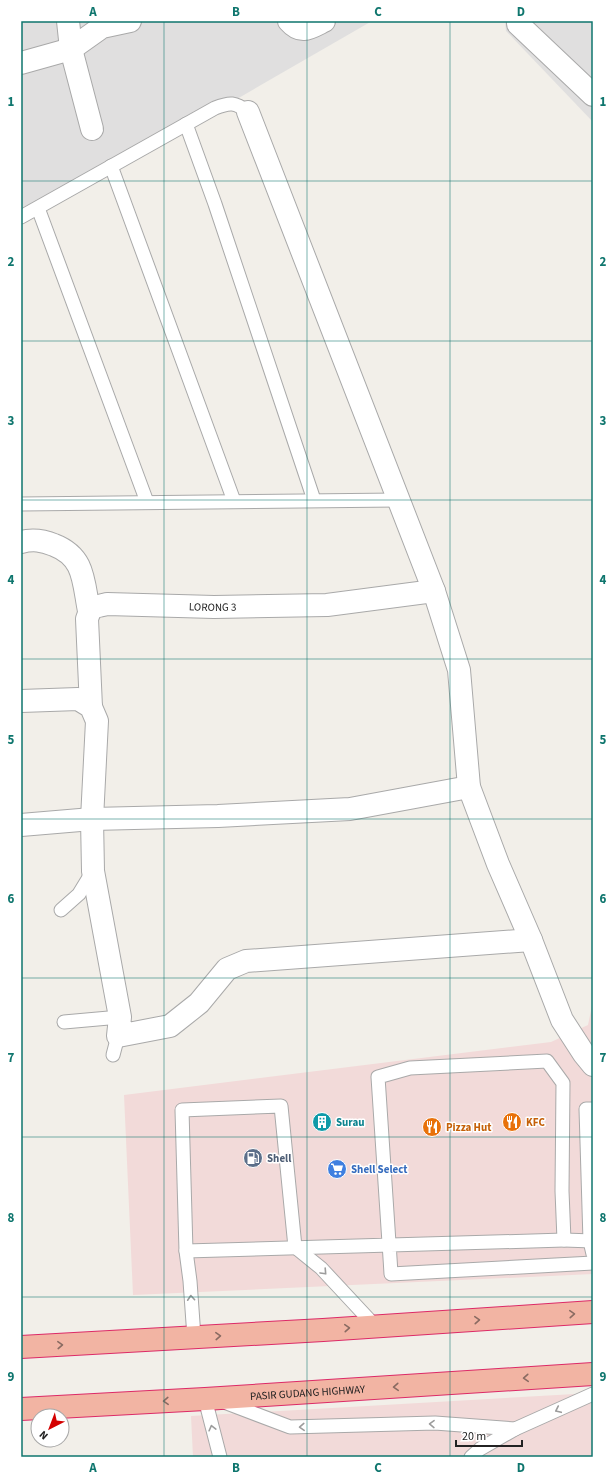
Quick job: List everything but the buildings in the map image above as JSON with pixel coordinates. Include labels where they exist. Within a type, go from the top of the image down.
[{"type":"highway","points":[[21,1347],[593,1312]]},
{"type":"highway","name":"PASIR GUDANG HIGHWAY","points":[[21,1409],[210,1399],[593,1374]]},
{"type":"street","points":[[68,21],[71,49],[92,129]]},
{"type":"street","points":[[21,63],[71,49],[102,27],[130,21]]},
{"type":"street","points":[[289,21],[295,28],[305,29],[324,21]]},
{"type":"street","points":[[518,21],[518,24],[593,95]]},
{"type":"street","points":[[248,112],[434,591],[459,670],[469,786],[498,864],[531,940],[562,1020],[593,1065]]},
{"type":"street","points":[[21,542],[35,539],[48,542],[72,555],[81,570],[89,611],[87,619],[91,707],[97,720],[92,819],[93,871],[117,1036],[170,1026],[199,1003],[227,969],[246,961],[531,940]]},
{"type":"street","name":"LORONG 3","points":[[89,611],[94,607],[107,604],[214,607],[327,605],[434,591]]},
{"type":"street","points":[[21,701],[78,699],[91,707]]},
{"type":"street","points":[[21,825],[92,819],[218,816],[350,809],[469,786]]},
{"type":"lane","points":[[21,217],[215,108],[228,103],[238,104],[248,112]]},
{"type":"lane","points":[[186,124],[230,248],[314,500]]},
{"type":"lane","points":[[111,166],[234,501]]},
{"type":"lane","points":[[38,208],[147,502]]},
{"type":"lane","points":[[21,504],[398,500]]},
{"type":"lane","points":[[62,910],[79,894],[93,871]]},
{"type":"lane","points":[[64,1022],[117,1036]]},
{"type":"lane","points":[[564,1240],[562,1191],[563,1083],[547,1061],[410,1068],[378,1076],[391,1274],[593,1263]]},
{"type":"lane","points":[[194,1337],[186,1251],[182,1110],[282,1106],[295,1247],[321,1268],[375,1326]]},
{"type":"lane","points":[[593,1109],[586,1109],[591,1241],[593,1254]]},
{"type":"lane","points":[[186,1251],[389,1244],[564,1240],[591,1241]]},
{"type":"lane","points":[[471,1457],[480,1449],[515,1429],[593,1394]]},
{"type":"lane","points":[[220,1457],[210,1399],[290,1427],[435,1424],[515,1429]]},
{"type":"shaded area","points":[[21,21],[372,21],[164,141],[21,208]]},
{"type":"shaded area","points":[[505,21],[593,21],[593,122],[506,31]]},
{"type":"shaded area","points":[[593,1001],[593,1274],[133,1295],[124,1095],[551,1042],[588,1025]]},
{"type":"shaded area","points":[[593,1393],[593,1457],[193,1457],[191,1416]]},
{"type":"place","name":"Surau","points":[[322,1122]]},
{"type":"place","name":"KFC","points":[[512,1122]]},
{"type":"place","name":"Pizza Hut","points":[[432,1127]]},
{"type":"place","name":"Shell","points":[[253,1158]]},
{"type":"place","name":"Shell Select","points":[[337,1169]]}]
